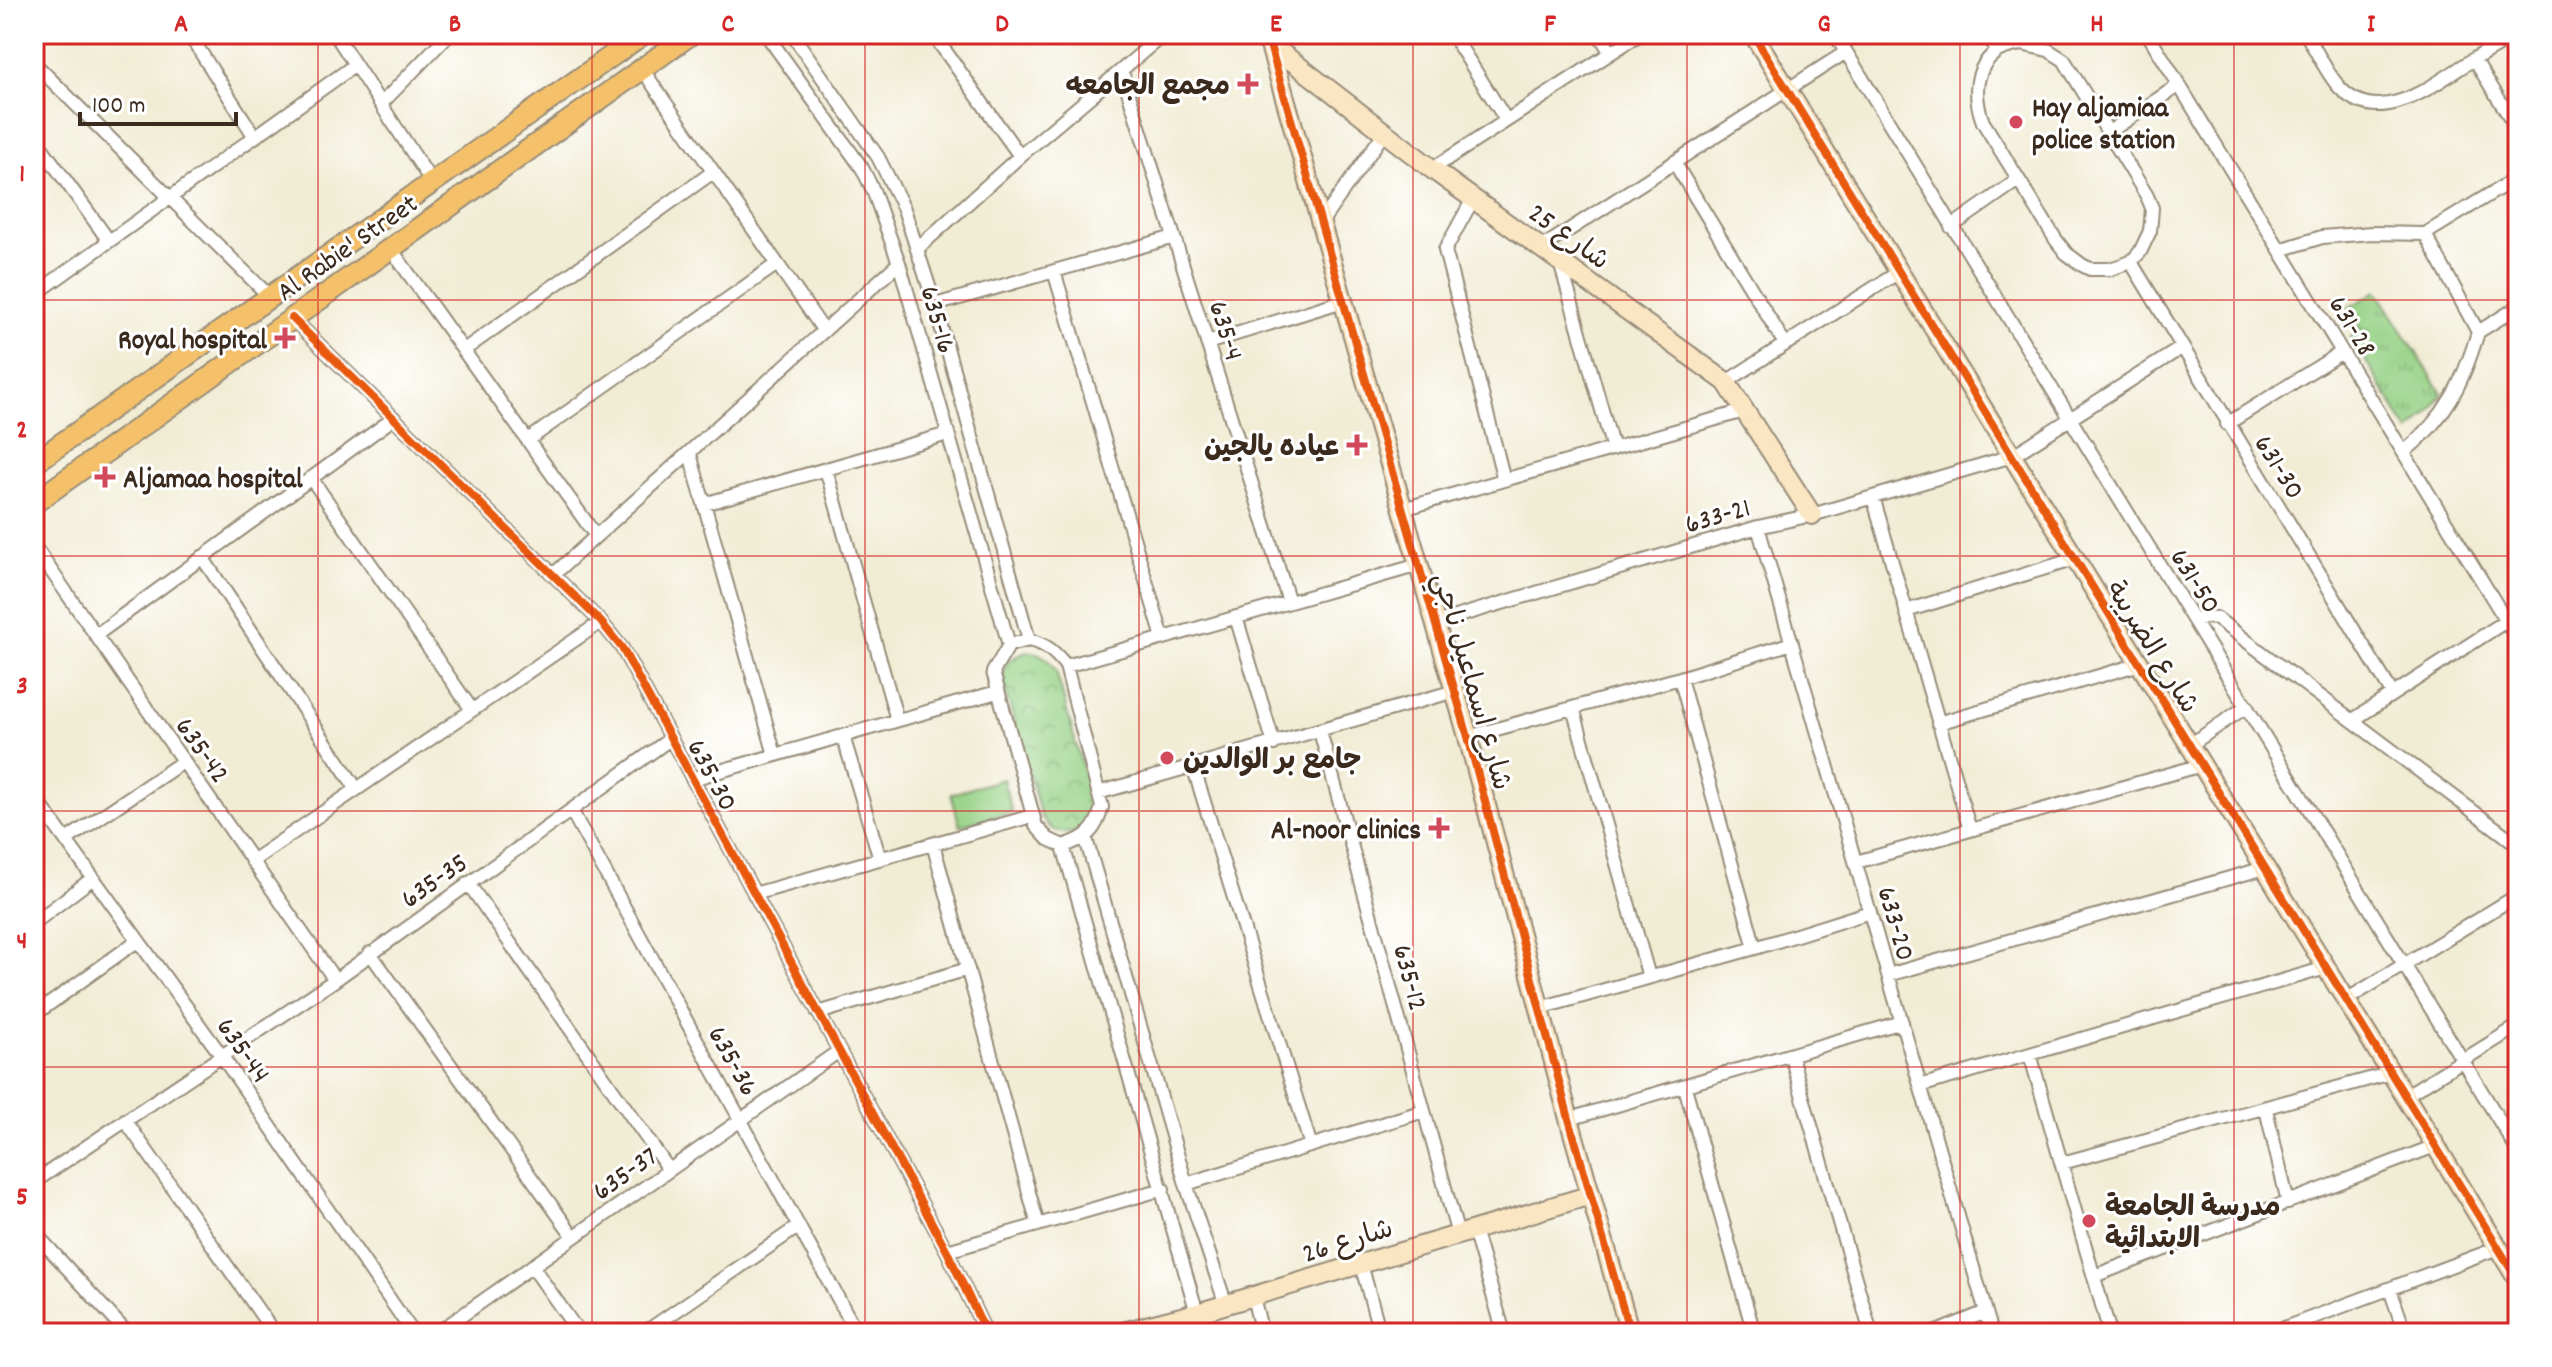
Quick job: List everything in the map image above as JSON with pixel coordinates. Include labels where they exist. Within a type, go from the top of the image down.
[{"type":"main road","name":"Al Rabie' Street","points":[[35,462],[431,181],[645,34]]},
{"type":"main road","points":[[588,108],[582,97],[583,88],[619,62],[645,34]]},
{"type":"main road","name":"Al Rabie' Street","points":[[34,503],[691,34]]},
{"type":"main road","points":[[487,180],[524,145],[557,120],[560,111],[552,97]]},
{"type":"main road","points":[[65,441],[71,460],[84,467]]},
{"type":"main road","points":[[35,462],[46,462],[54,468],[58,477],[57,486]]},
{"type":"street","points":[[189,34],[255,137]]},
{"type":"street","points":[[335,34],[431,181]]},
{"type":"street","points":[[381,104],[449,34]]},
{"type":"street","name":"635-16","points":[[766,34],[869,179],[899,263],[1009,645]]},
{"type":"street","name":"635-16","points":[[792,34],[886,171],[904,209],[935,305],[1029,640]]},
{"type":"street","points":[[954,34],[937,39],[1020,156]]},
{"type":"street","points":[[918,248],[1020,156],[1164,34]]},
{"type":"street","points":[[1452,34],[1506,120]]},
{"type":"street","points":[[1599,34],[1611,53]]},
{"type":"street","points":[[1432,169],[1640,34]]},
{"type":"street","name":"شارع الضريبة","points":[[1753,34],[2518,1280]]},
{"type":"street","name":"631-50","points":[[1835,34],[2518,1151]]},
{"type":"street","points":[[1987,34],[1997,51]]},
{"type":"street","name":"631-28","points":[[2148,34],[2518,640]]},
{"type":"street","points":[[2306,34],[2338,87],[2354,99],[2383,106],[2401,103],[2517,34]]},
{"type":"street","name":"شارع 25","points":[[1263,38],[1432,169],[1726,382],[1812,515]]},
{"type":"street","name":"شارع اسماعيل ناجي","points":[[1263,38],[1322,221],[1468,737],[1569,1119],[1630,1333]]},
{"type":"street","points":[[2021,44],[2032,45],[2064,60],[2109,132],[2152,208],[2146,241],[2131,262],[2100,270],[2090,269],[2073,260],[2056,240],[1983,122],[1975,102],[1975,88],[1997,51],[2021,44]]},
{"type":"street","points":[[1541,248],[1846,52]]},
{"type":"street","points":[[2474,59],[2518,130]]},
{"type":"street","points":[[34,63],[39,78],[269,296]]},
{"type":"street","points":[[34,295],[355,65]]},
{"type":"street","points":[[642,69],[824,331]]},
{"type":"street","name":"635-4","points":[[1122,72],[1289,602]]},
{"type":"street","points":[[2109,132],[2179,85]]},
{"type":"street","points":[[1322,221],[1384,133]]},
{"type":"street","points":[[34,137],[109,241]]},
{"type":"street","points":[[1674,162],[1785,344]]},
{"type":"street","points":[[464,350],[713,172]]},
{"type":"street","points":[[2280,250],[2322,237],[2372,233],[2425,234],[2518,177]]},
{"type":"street","points":[[1951,227],[2018,180]]},
{"type":"street","points":[[1473,199],[1445,250],[1504,480]]},
{"type":"street","points":[[2425,234],[2478,332]]},
{"type":"street","points":[[935,305],[1174,237]]},
{"type":"street","points":[[391,249],[596,536]]},
{"type":"street","points":[[1560,262],[1613,449]]},
{"type":"street","name":"631-30","points":[[2131,262],[2392,693]]},
{"type":"street","points":[[553,575],[899,263]]},
{"type":"street","points":[[528,440],[777,264]]},
{"type":"street","points":[[1054,271],[1163,638]]},
{"type":"street","points":[[1726,382],[1899,272]]},
{"type":"street","points":[[1207,343],[1343,301]]},
{"type":"street","points":[[2404,452],[2426,434],[2449,404],[2467,369],[2478,332],[2518,307]]},
{"type":"street","name":"635-30","points":[[292,318],[601,622],[622,648],[947,1251],[986,1333]]},
{"type":"street","name":"633-21","points":[[1435,623],[1758,527],[1812,515],[2012,456],[2181,348]]},
{"type":"street","points":[[2227,424],[2342,352]]},
{"type":"street","points":[[1403,509],[1744,411]]},
{"type":"street","points":[[96,635],[394,418]]},
{"type":"street","points":[[704,504],[948,434]]},
{"type":"street","points":[[690,454],[775,755]]},
{"type":"street","points":[[826,469],[897,720]]},
{"type":"street","points":[[311,478],[472,710]]},
{"type":"street","points":[[1873,497],[1970,830]]},
{"type":"street","name":"633-20","points":[[1758,527],[1992,1333]]},
{"type":"street","name":"635-42","points":[[34,546],[335,980]]},
{"type":"street","points":[[202,557],[356,788]]},
{"type":"street","points":[[1906,611],[2075,559]]},
{"type":"street","points":[[1066,666],[1419,565]]},
{"type":"street","points":[[1236,617],[1274,744]]},
{"type":"street","points":[[2195,621],[2204,617],[2216,618],[2518,845]]},
{"type":"street","points":[[2353,720],[2506,621]]},
{"type":"street","points":[[252,861],[601,622]]},
{"type":"street","points":[[1029,640],[1054,651],[1066,666],[1102,807],[1095,828],[1086,839],[1063,846],[1048,839],[1036,826],[993,672],[1009,645],[1029,640]]},
{"type":"street","points":[[1468,737],[1680,678],[1792,643]]},
{"type":"street","points":[[1938,723],[2140,664]]},
{"type":"street","points":[[1680,678],[1755,948]]},
{"type":"street","points":[[1098,793],[1455,691]]},
{"type":"street","points":[[692,779],[997,692]]},
{"type":"street","points":[[2190,745],[2247,706]]},
{"type":"street","points":[[1573,708],[1649,977]]},
{"type":"street","name":"635-12","points":[[1320,731],[1424,1111],[1504,1333]]},
{"type":"street","points":[[843,736],[880,859]]},
{"type":"street","name":"635-35","points":[[34,1182],[335,980],[670,739]]},
{"type":"street","points":[[66,840],[184,761]]},
{"type":"street","points":[[1856,862],[2202,765]]},
{"type":"street","points":[[1193,766],[1311,1146]]},
{"type":"street","name":"635-44","points":[[36,802],[221,1055],[413,1333]]},
{"type":"street","name":"635-36","points":[[571,810],[799,1226],[852,1331]]},
{"type":"street","points":[[754,894],[1032,816]]},
{"type":"street","points":[[1086,839],[1186,1184],[1226,1305]]},
{"type":"street","points":[[933,844],[1038,1225]]},
{"type":"street","points":[[1063,846],[1197,1313]]},
{"type":"street","points":[[1888,975],[2265,868]]},
{"type":"street","points":[[34,923],[93,878]]},
{"type":"street","points":[[468,883],[669,1170]]},
{"type":"street","points":[[2346,1000],[2518,895]]},
{"type":"street","points":[[1540,1008],[1755,948],[1870,912]]},
{"type":"street","points":[[34,1015],[137,941]]},
{"type":"street","points":[[370,953],[574,1237]]},
{"type":"street","points":[[1920,1086],[2326,968]]},
{"type":"street","points":[[818,1013],[968,969]]},
{"type":"street","points":[[1569,1119],[1902,1022]]},
{"type":"street","points":[[2405,1096],[2518,1026]]},
{"type":"street","name":"635-37","points":[[437,1333],[839,1051]]},
{"type":"street","points":[[2030,1054],[2110,1333]]},
{"type":"street","points":[[1791,1056],[1871,1333]]},
{"type":"street","points":[[2062,1163],[2391,1073]]},
{"type":"street","points":[[1685,1087],[1754,1333]]},
{"type":"street","points":[[2266,1109],[2288,1203]]},
{"type":"street","points":[[1186,1184],[1424,1111]]},
{"type":"street","points":[[125,1120],[274,1333]]},
{"type":"street","points":[[2094,1276],[2435,1146]]},
{"type":"street","points":[[947,1251],[1163,1189]]},
{"type":"street","name":"شارع 26","points":[[1119,1333],[1226,1305],[1591,1195]]},
{"type":"street","points":[[644,1333],[799,1226]]},
{"type":"street","points":[[34,1232],[127,1333]]},
{"type":"street","points":[[2271,1333],[2305,1327],[2390,1289],[2498,1248]]},
{"type":"street","points":[[1361,1264],[1380,1333]]},
{"type":"street","points":[[532,1266],[579,1333]]},
{"type":"street","points":[[2390,1289],[2405,1333]]},
{"type":"street","points":[[1253,1297],[1262,1333]]},
{"type":"street","points":[[1934,1333],[1986,1312]]},
{"type":"green space","points":[[2377,291],[2442,393],[2431,411],[2409,432],[2351,337],[2360,330],[2348,308]]},
{"type":"green space","points":[[1027,652],[1044,657],[1056,671],[1091,799],[1091,810],[1084,827],[1072,832],[1055,830],[1041,816],[1002,679],[1009,661]]},
{"type":"green space","points":[[1003,779],[1012,812],[960,826],[951,794]]},
{"type":"cycle path","points":[[1753,34],[2518,1280]]},
{"type":"cycle path","points":[[1269,42],[1468,737],[1569,1119],[1630,1333]]},
{"type":"cycle path","points":[[292,318],[601,622],[622,648],[947,1251],[986,1333]]},
{"type":"place","name":"مجمع الجامعه","points":[[1248,84]]},
{"type":"place","name":"Hay aljamiaa police station","points":[[2016,122]]},
{"type":"place","name":"Royal hospital","points":[[285,338]]},
{"type":"place","name":"عياده يالجين","points":[[1357,445]]},
{"type":"place","name":"Aljamaa hospital","points":[[105,477]]},
{"type":"place","name":"جامع بر الوالدين","points":[[1167,758]]},
{"type":"place","name":"Al-noor clinics","points":[[1439,828]]},
{"type":"place","name":"مدرسة الجامعة الابتدائية","points":[[2089,1221]]}]
